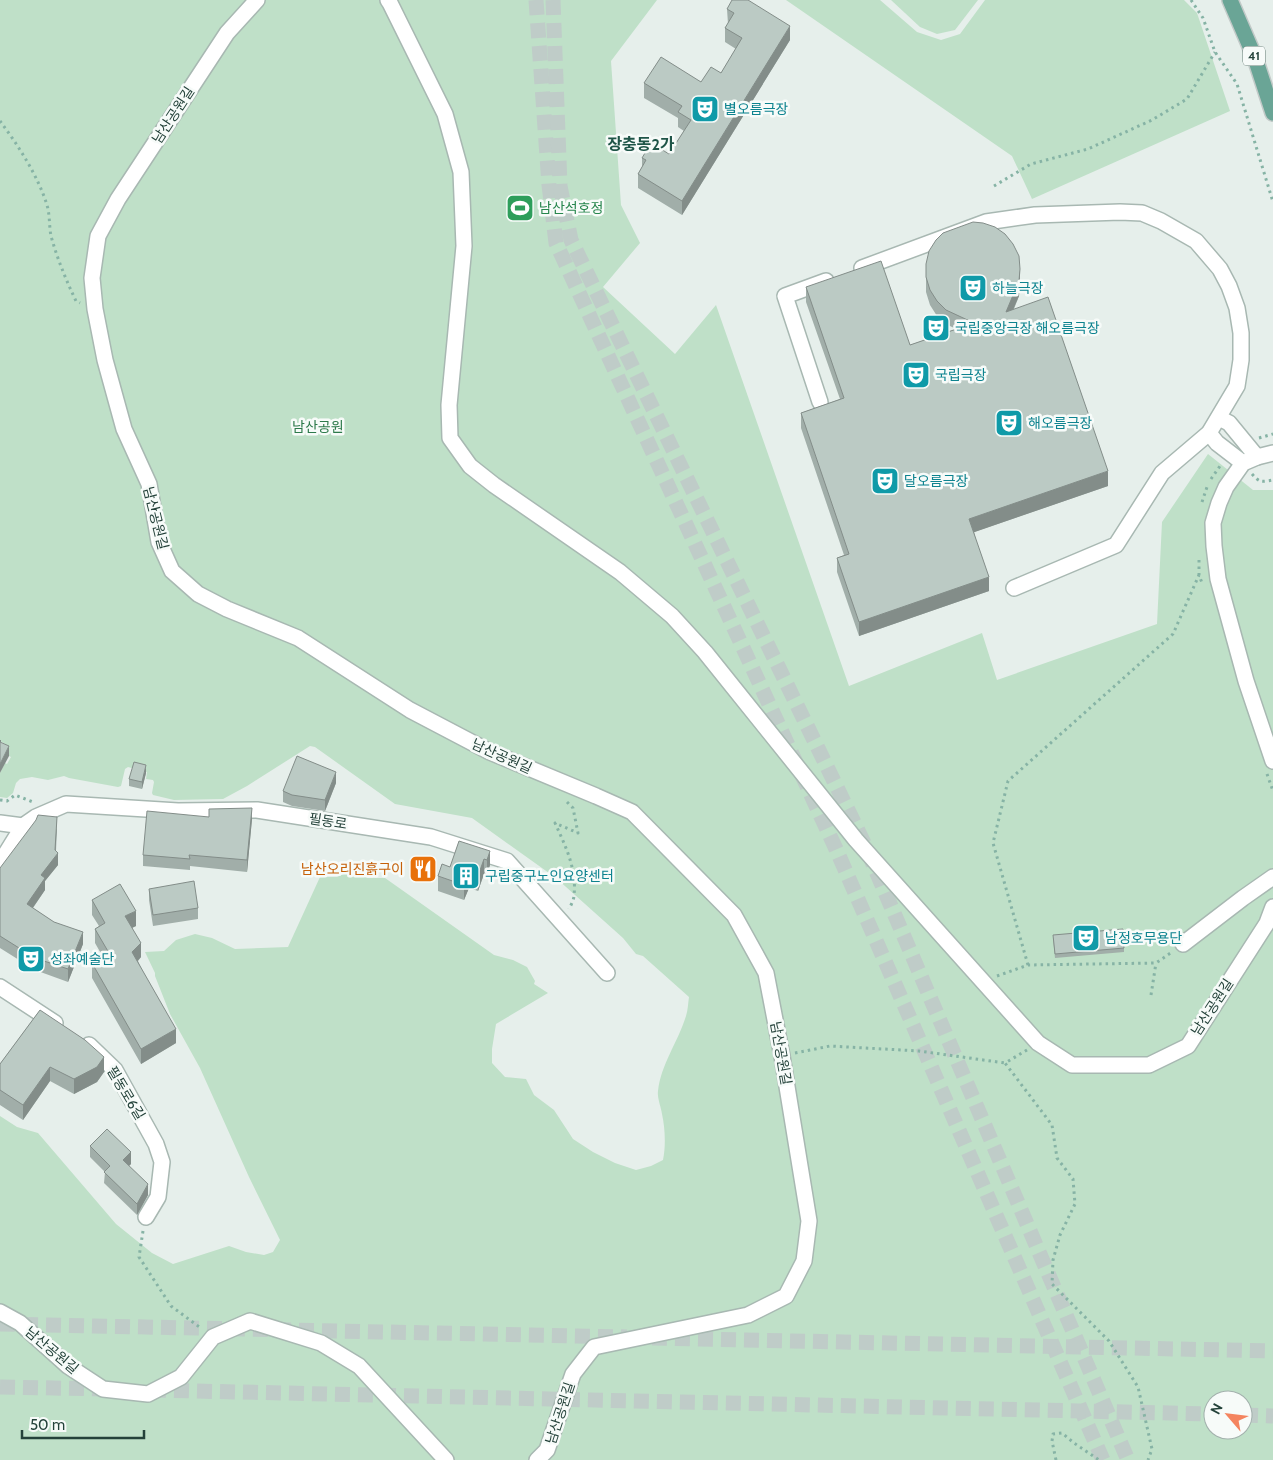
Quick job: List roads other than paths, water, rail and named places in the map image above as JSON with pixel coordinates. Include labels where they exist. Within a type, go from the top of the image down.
[{"type":"main road","name":"41","points":[[1230,0],[1255,58],[1273,113]]},
{"type":"street","name":"남산공원길","points":[[257,0],[227,33],[118,199],[98,236],[92,278],[95,309],[105,360],[124,428],[149,484],[159,542],[172,570],[198,594],[227,609],[298,638],[410,710],[490,752],[632,812],[734,915],[766,973],[782,1056],[809,1221],[804,1261],[786,1296],[748,1316],[594,1347],[573,1374],[547,1450],[537,1460]]},
{"type":"street","name":"남산공원길","points":[[388,0],[445,114],[461,172],[464,246],[449,405],[450,438],[470,466],[620,572],[672,616],[705,652],[856,840],[1038,1043],[1072,1065],[1149,1065],[1188,1046],[1267,923],[1273,907]]},
{"type":"street","points":[[820,402],[785,296],[986,222],[1035,215],[1098,212],[1142,213],[1161,221],[1196,241],[1220,270],[1237,308],[1241,333],[1241,360],[1237,386],[1209,434],[1162,473],[1116,545],[1014,588]]},
{"type":"street","points":[[1220,418],[1229,423],[1250,460]]},
{"type":"street","points":[[1209,434],[1217,443],[1250,460]]},
{"type":"street","points":[[1273,453],[1250,460],[1226,487],[1218,504],[1214,523],[1214,546],[1218,579],[1237,651],[1273,761]]},
{"type":"street","name":"필동로","points":[[23,826],[36,817],[66,804],[178,811],[257,810],[430,837],[507,861],[607,973]]},
{"type":"street","points":[[0,823],[23,826],[0,863]]},
{"type":"street","points":[[1183,944],[1273,877]]},
{"type":"street","points":[[0,987],[65,1029]]},
{"type":"street","name":"필동로6길","points":[[78,1038],[91,1047],[115,1070],[156,1144],[162,1162],[158,1197],[146,1218]]},
{"type":"street","name":"남산공원길","points":[[0,1312],[20,1323],[68,1366],[103,1389],[148,1394],[181,1377],[212,1337],[250,1321],[321,1343],[359,1366],[446,1460]]},
{"type":"tunnel","points":[[536,0],[549,185],[556,243],[836,849],[1103,1460]]},
{"type":"tunnel","points":[[553,0],[560,186],[571,240],[864,843],[1128,1460]]},
{"type":"tunnel","points":[[0,1324],[627,1337]]},
{"type":"tunnel","points":[[652,1338],[1273,1351]]},
{"type":"tunnel","points":[[0,1387],[108,1389]]},
{"type":"tunnel","points":[[151,1390],[1203,1414]]},
{"type":"tunnel","points":[[1253,1415],[1273,1416]]},
{"type":"place","name":"별오름극장","points":[[705,109]]},
{"type":"place","name":"남산석호정","points":[[520,208]]},
{"type":"place","name":"하늘극장","points":[[973,288]]},
{"type":"place","name":"국립중앙극장 해오름극장","points":[[936,328]]},
{"type":"place","name":"국립극장","points":[[916,375]]},
{"type":"place","name":"해오름극장","points":[[1009,423]]},
{"type":"place","name":"달오름극장","points":[[885,481]]},
{"type":"place","name":"남산오리진흙구이","points":[[423,869]]},
{"type":"place","name":"구립중구노인요양센터","points":[[466,876]]},
{"type":"place","name":"남정호무용단","points":[[1086,938]]},
{"type":"place","name":"성좌예술단","points":[[31,959]]},
{"type":"district","name":"장충동2가","points":[[641,144]]},
{"type":"park label","name":"남산공원","points":[[318,427]]}]
